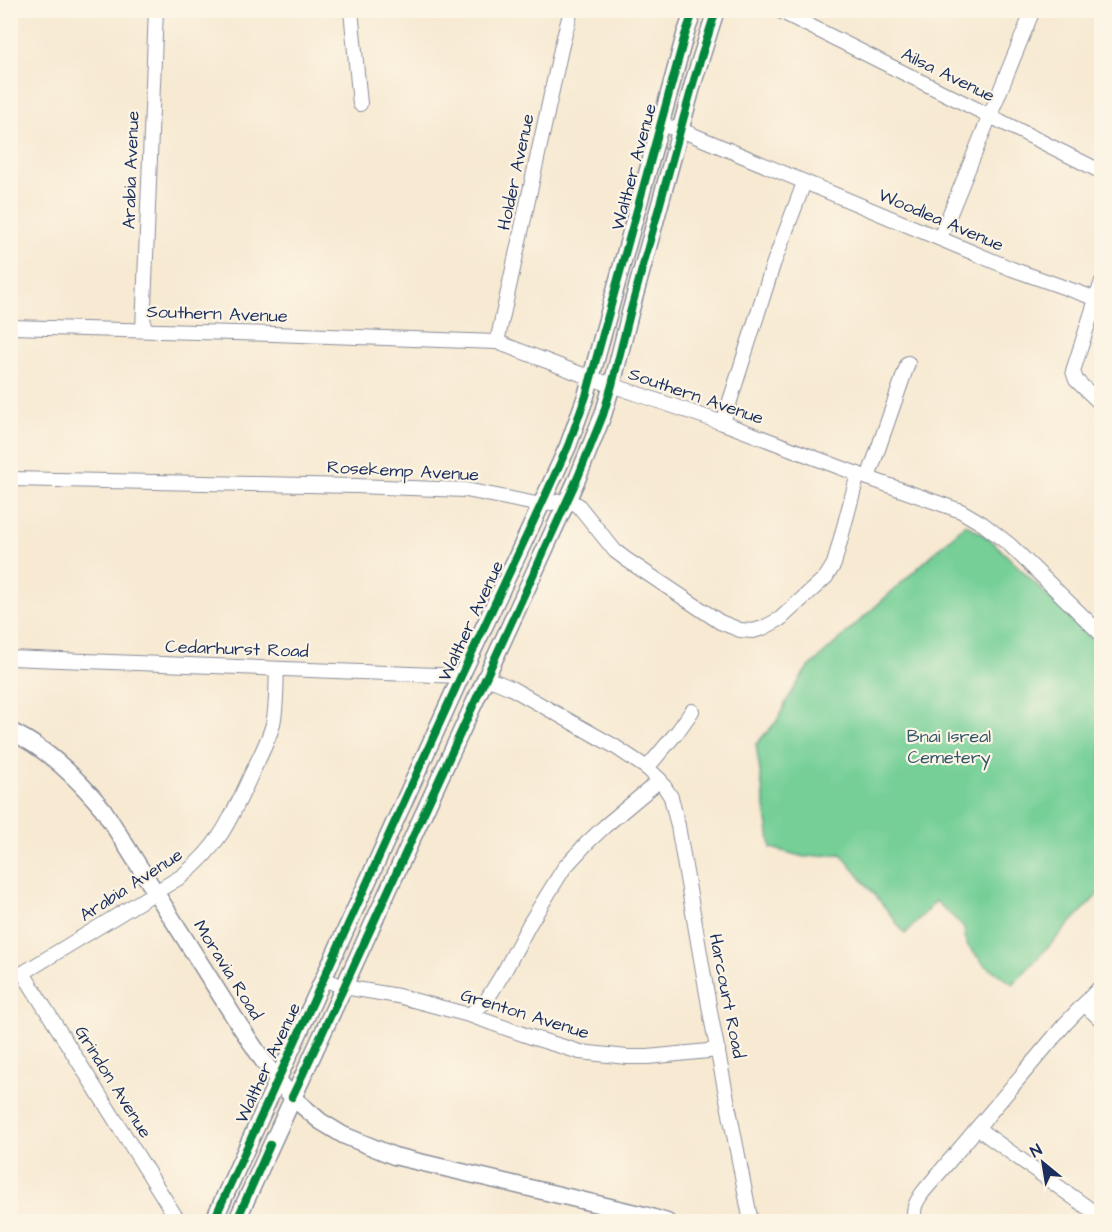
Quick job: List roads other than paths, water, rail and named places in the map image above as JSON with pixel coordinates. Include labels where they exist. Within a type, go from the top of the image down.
[{"type":"main road","name":"Walther Avenue","points":[[213,1221],[568,446],[586,396],[685,34],[694,10]]},
{"type":"main road","name":"Walther Avenue","points":[[236,1221],[578,477],[603,415],[694,80],[716,10]]},
{"type":"main road","points":[[461,676],[485,679]]},
{"type":"main road","name":"Moravia Road","points":[[10,731],[57,762],[103,809],[276,1080],[320,1121],[343,1135],[394,1156],[667,1221]]},
{"type":"street","name":"Arabia Avenue","points":[[143,330],[156,10]]},
{"type":"street","points":[[351,10],[360,104]]},
{"type":"street","name":"Holder Avenue","points":[[497,342],[571,10]]},
{"type":"street","name":"Ailsa Avenue","points":[[778,10],[1101,172]]},
{"type":"street","points":[[940,238],[1033,10]]},
{"type":"street","name":"Woodlea Avenue","points":[[661,125],[681,130],[1012,269],[1097,299]]},
{"type":"street","points":[[723,423],[773,265],[804,183]]},
{"type":"street","points":[[1101,281],[1073,371],[1076,380],[1101,405]]},
{"type":"street","name":"Southern Avenue","points":[[10,327],[497,342],[961,511],[983,524],[1010,546],[1101,633]]},
{"type":"street","points":[[566,500],[578,505],[615,551],[720,622],[747,631],[763,628],[780,619],[826,577],[834,564],[863,476],[908,363]]},
{"type":"street","name":"Rosekemp Avenue","points":[[10,479],[466,489],[541,506],[566,500]]},
{"type":"street","name":"Cedarhurst Road","points":[[10,658],[461,676]]},
{"type":"street","name":"Arabia Avenue","points":[[17,972],[156,892],[197,864],[219,838],[228,823],[267,741],[276,706],[277,669]]},
{"type":"street","points":[[470,1015],[486,1001],[564,868],[605,826],[660,780],[647,768],[614,746],[529,698],[497,682],[485,679]]},
{"type":"street","points":[[647,768],[692,711]]},
{"type":"street","name":"Harcourt Road","points":[[660,780],[671,797],[678,826],[711,1017],[751,1221]]},
{"type":"street","name":"Grindon Avenue","points":[[17,972],[179,1221]]},
{"type":"street","name":"Grenton Avenue","points":[[323,979],[344,987],[398,996],[470,1015],[559,1046],[601,1055],[648,1057],[718,1050]]},
{"type":"street","points":[[914,1218],[916,1202],[923,1192],[1101,985]]},
{"type":"street","points":[[1084,1004],[1101,1021]]},
{"type":"street","points":[[977,1128],[1101,1218]]},
{"type":"park label","name":"Bnai Isreal Cemetery","points":[[949,746]]}]
